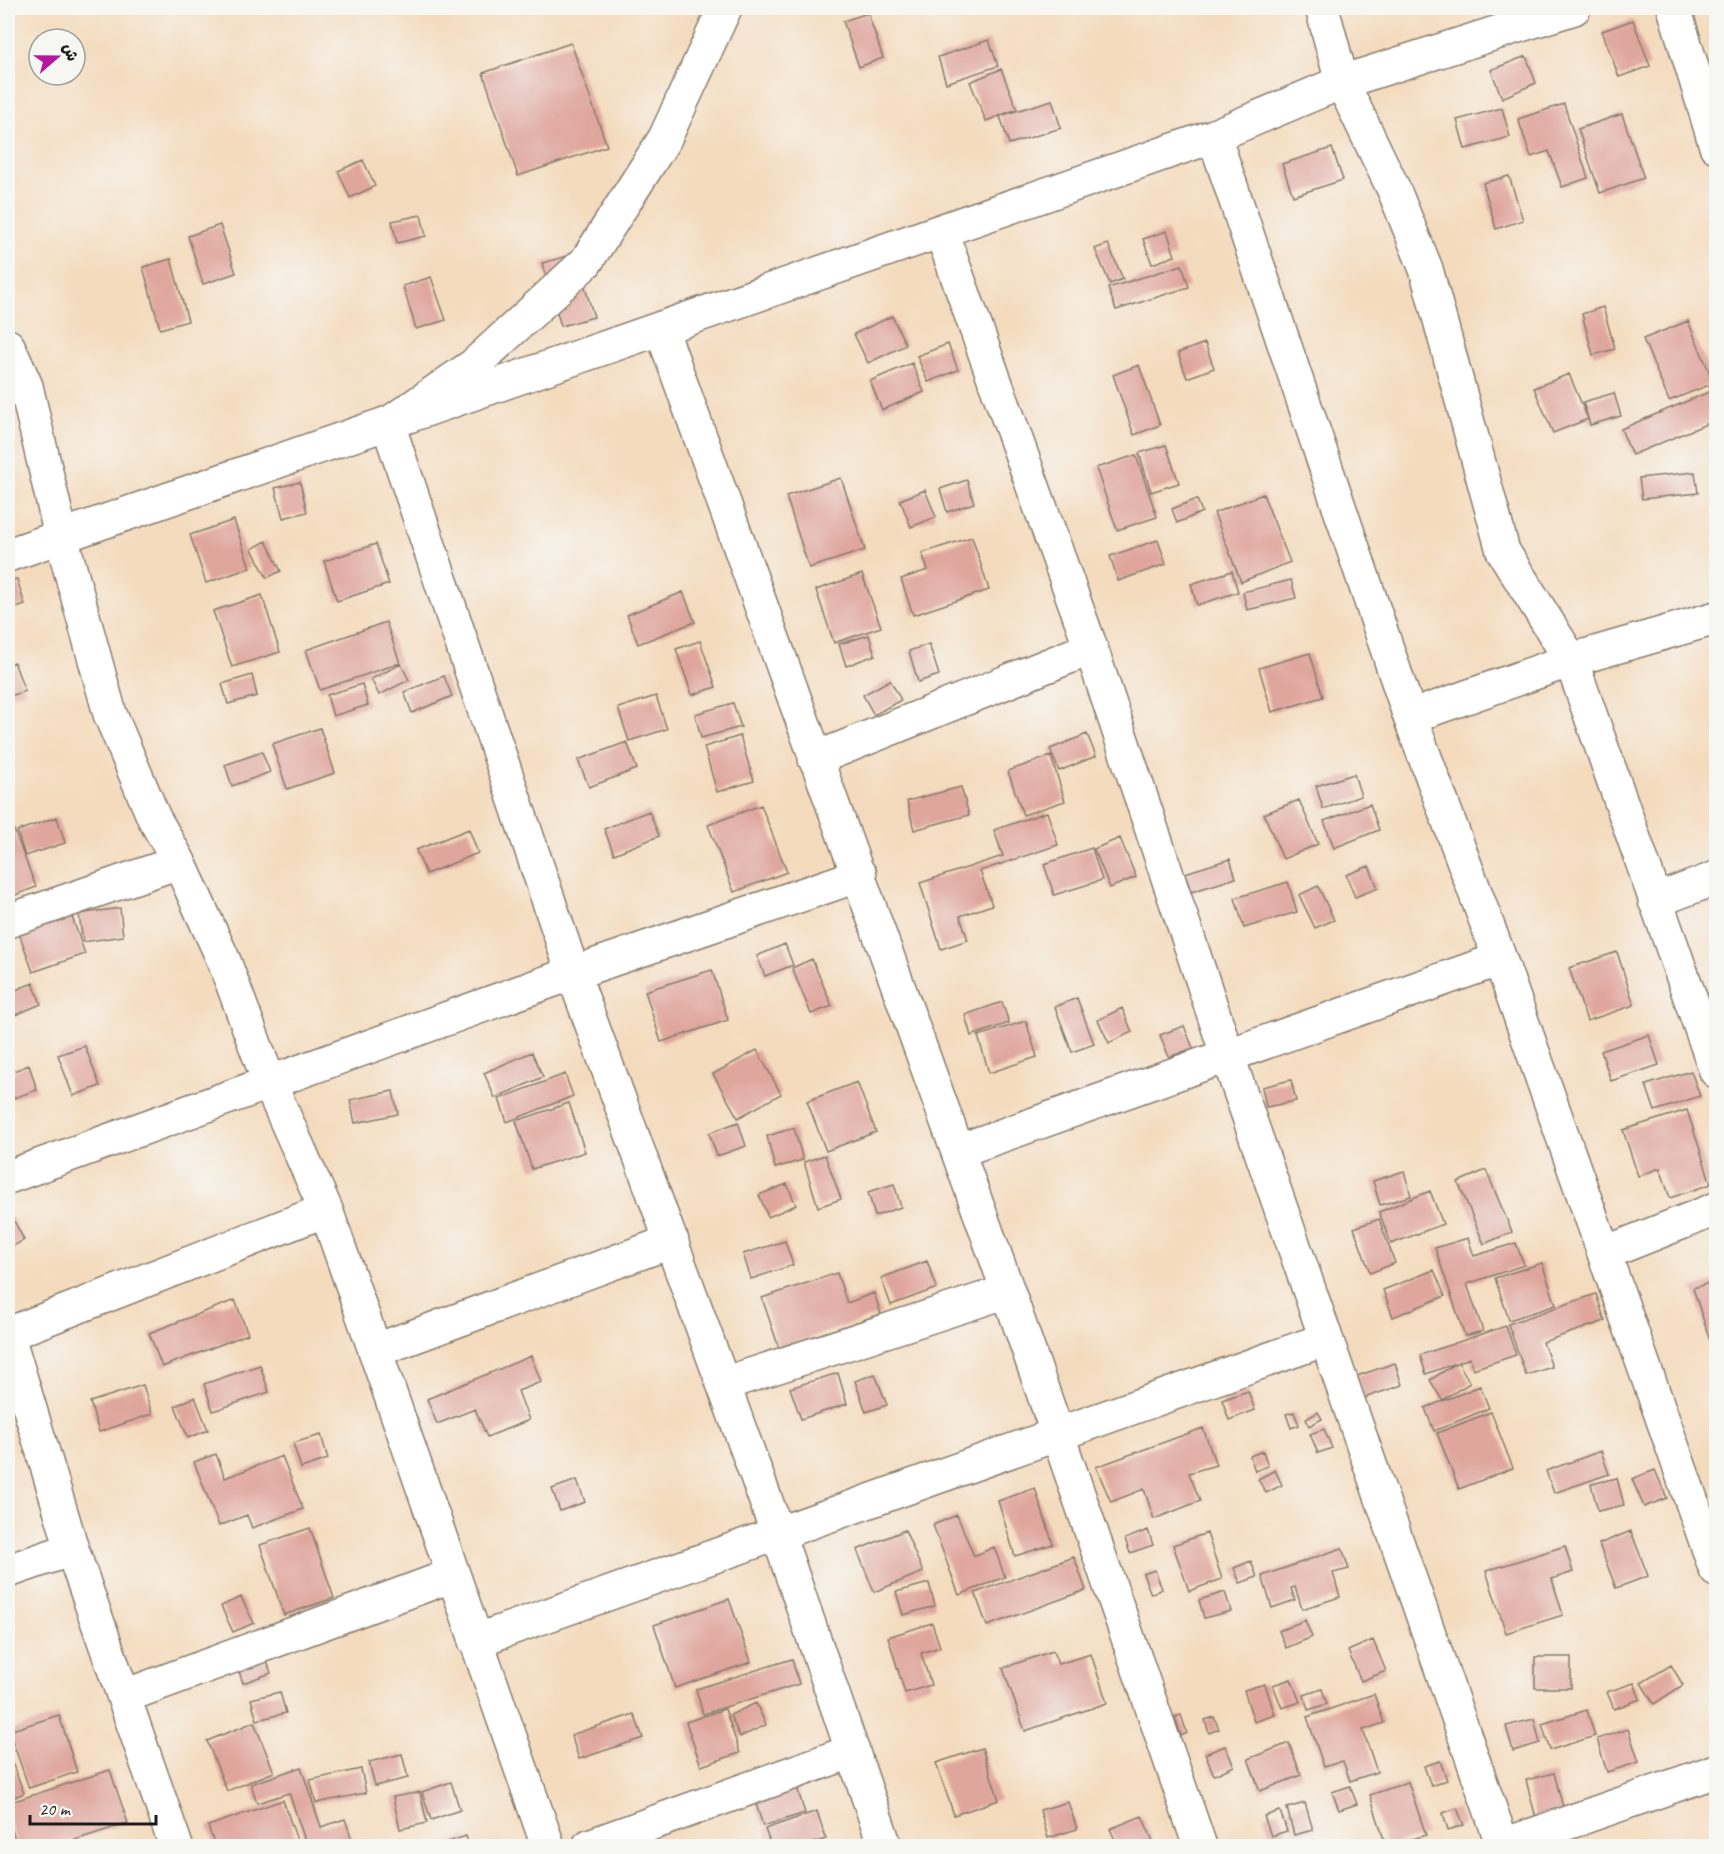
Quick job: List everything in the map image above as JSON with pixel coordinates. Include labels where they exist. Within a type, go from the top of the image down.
[{"type":"street","points":[[388,424],[474,365],[586,262],[665,138],[725,8]]},
{"type":"street","points":[[1322,8],[1342,82],[1394,190],[1426,269],[1503,551],[1571,660],[1716,1071]]},
{"type":"street","points":[[8,555],[1214,136],[1342,82],[1574,8]]},
{"type":"street","points":[[1674,8],[1716,146]]},
{"type":"street","points":[[1214,136],[1410,717],[1500,959],[1716,1570]]},
{"type":"street","points":[[941,231],[1091,648],[1228,1057],[1502,1846],[1716,1771]]},
{"type":"street","points":[[661,328],[1008,1291],[1200,1846]]},
{"type":"street","points":[[8,346],[26,386],[62,536],[110,714],[154,818],[179,862],[224,961],[269,1082],[326,1210],[377,1350],[475,1641],[548,1846]]},
{"type":"street","points":[[388,424],[573,973],[778,1534],[885,1846]]},
{"type":"street","points":[[1410,717],[1571,660],[1716,618]]},
{"type":"street","points":[[815,759],[1091,648]]},
{"type":"street","points":[[8,921],[179,862]]},
{"type":"street","points":[[8,1177],[573,973],[860,875]]},
{"type":"street","points":[[1655,901],[1716,878]]},
{"type":"street","points":[[958,1151],[1500,959]]},
{"type":"street","points":[[1605,1253],[1716,1209]]},
{"type":"street","points":[[176,1846],[72,1549],[8,1335],[326,1210]]},
{"type":"street","points":[[377,1350],[672,1241]]},
{"type":"street","points":[[723,1384],[1008,1291]]},
{"type":"street","points":[[475,1641],[1326,1339]]},
{"type":"street","points":[[8,1571],[72,1549]]},
{"type":"street","points":[[125,1696],[453,1575]]},
{"type":"street","points":[[589,1846],[853,1751]]},
{"type":"building","points":[[868,13],[883,58],[859,67],[843,21]]},
{"type":"building","points":[[1633,20],[1650,66],[1619,77],[1602,31]]},
{"type":"building","points":[[989,40],[998,66],[946,83],[938,57]]},
{"type":"building","points":[[571,43],[607,146],[518,176],[483,73]]},
{"type":"building","points":[[1526,56],[1536,83],[1502,98],[1491,70]]},
{"type":"building","points":[[1001,69],[1017,109],[986,121],[970,82]]},
{"type":"building","points":[[1052,100],[1061,128],[1009,144],[1000,116]]},
{"type":"building","points":[[1564,104],[1588,178],[1562,187],[1549,151],[1531,157],[1518,119]]},
{"type":"building","points":[[1502,108],[1510,137],[1465,149],[1457,120]]},
{"type":"building","points":[[1622,114],[1644,178],[1600,193],[1578,129]]},
{"type":"building","points":[[1332,148],[1343,180],[1293,196],[1282,164]]},
{"type":"building","points":[[363,160],[375,186],[350,198],[338,171]]},
{"type":"building","points":[[1509,176],[1523,220],[1496,229],[1483,183]]},
{"type":"building","points":[[421,215],[426,236],[397,243],[392,221]]},
{"type":"building","points":[[220,225],[236,273],[203,284],[188,236]]},
{"type":"building","points":[[1167,231],[1175,256],[1152,264],[1143,239]]},
{"type":"building","points":[[1108,244],[1123,279],[1110,284],[1095,249]]},
{"type":"building","points":[[575,254],[594,317],[561,326],[542,263]]},
{"type":"building","points":[[171,259],[188,321],[160,329],[143,267]]},
{"type":"building","points":[[1182,265],[1189,287],[1116,310],[1108,288]]},
{"type":"building","points":[[431,277],[446,320],[416,329],[403,286]]},
{"type":"building","points":[[1603,307],[1615,349],[1593,355],[1582,314]]},
{"type":"building","points":[[892,316],[906,345],[868,363],[854,334]]},
{"type":"building","points":[[1688,321],[1714,383],[1669,401],[1643,339]]},
{"type":"building","points":[[1205,343],[1214,368],[1187,378],[1178,353]]},
{"type":"building","points":[[948,344],[958,370],[928,382],[917,356]]},
{"type":"building","points":[[912,363],[924,392],[882,410],[870,381]]},
{"type":"building","points":[[1139,365],[1160,425],[1134,435],[1113,375]]},
{"type":"building","points":[[1569,374],[1588,419],[1553,433],[1534,388]]},
{"type":"building","points":[[1716,389],[1716,420],[1632,455],[1621,429]]},
{"type":"building","points":[[1614,393],[1621,416],[1590,425],[1583,402]]},
{"type":"building","points":[[1166,445],[1179,483],[1151,492],[1139,453]]},
{"type":"building","points":[[1136,455],[1157,517],[1117,530],[1096,468]]},
{"type":"building","points":[[1695,472],[1698,493],[1642,499],[1639,478]]},
{"type":"building","points":[[841,478],[865,550],[809,568],[786,496]]},
{"type":"building","points":[[967,480],[974,503],[947,512],[940,489]]},
{"type":"building","points":[[300,482],[307,512],[283,518],[275,488]]},
{"type":"building","points":[[925,490],[936,517],[911,527],[900,500]]},
{"type":"building","points":[[1263,494],[1290,562],[1241,582],[1214,513]]},
{"type":"building","points":[[1197,499],[1202,512],[1177,523],[1172,509]]},
{"type":"building","points":[[234,520],[250,568],[206,583],[190,535]]},
{"type":"building","points":[[972,537],[989,590],[913,615],[901,579],[928,570],[922,553]]},
{"type":"building","points":[[1158,540],[1166,564],[1118,581],[1110,556]]},
{"type":"building","points":[[266,541],[281,571],[267,578],[252,549]]},
{"type":"building","points":[[376,544],[389,584],[337,601],[324,561]]},
{"type":"building","points":[[1232,571],[1238,592],[1197,605],[1191,584]]},
{"type":"building","points":[[862,574],[881,627],[834,643],[816,590]]},
{"type":"building","points":[[17,579],[25,605],[8,611],[8,581]]},
{"type":"building","points":[[1291,580],[1296,598],[1247,610],[1243,592]]},
{"type":"building","points":[[683,592],[695,622],[638,644],[627,615]]},
{"type":"building","points":[[262,595],[280,652],[232,667],[213,611]]},
{"type":"building","points":[[386,622],[400,663],[320,690],[306,650]]},
{"type":"building","points":[[869,635],[875,655],[846,666],[839,644]]},
{"type":"building","points":[[700,641],[716,687],[692,695],[676,649]]},
{"type":"building","points":[[929,644],[939,675],[918,682],[909,651]]},
{"type":"building","points":[[1310,653],[1323,697],[1272,712],[1259,668]]},
{"type":"building","points":[[14,662],[25,691],[8,697],[8,665]]},
{"type":"building","points":[[401,664],[409,680],[379,695],[371,679]]},
{"type":"building","points":[[252,675],[257,696],[228,704],[222,684]]},
{"type":"building","points":[[444,676],[452,696],[412,713],[404,692]]},
{"type":"building","points":[[890,680],[901,700],[874,715],[863,695]]},
{"type":"building","points":[[362,684],[368,705],[333,716],[327,695]]},
{"type":"building","points":[[656,696],[667,729],[629,741],[618,708]]},
{"type":"building","points":[[733,703],[741,727],[701,738],[695,714]]},
{"type":"building","points":[[320,728],[335,773],[287,789],[272,744]]},
{"type":"building","points":[[1087,734],[1096,756],[1059,771],[1050,749]]},
{"type":"building","points":[[740,736],[754,781],[717,792],[704,747]]},
{"type":"building","points":[[627,742],[637,769],[589,787],[578,760]]},
{"type":"building","points":[[262,752],[270,772],[232,786],[225,765]]},
{"type":"building","points":[[1051,756],[1065,801],[1023,815],[1008,771]]},
{"type":"building","points":[[1354,774],[1361,796],[1323,809],[1316,786]]},
{"type":"building","points":[[961,787],[969,815],[914,830],[907,801]]},
{"type":"building","points":[[1299,800],[1318,844],[1283,859],[1264,814]]},
{"type":"building","points":[[1370,804],[1379,830],[1334,848],[1324,821]]},
{"type":"building","points":[[761,805],[787,872],[734,892],[708,825]]},
{"type":"building","points":[[649,811],[659,836],[614,854],[604,829]]},
{"type":"building","points":[[1047,812],[1058,845],[980,871],[992,905],[960,916],[968,940],[941,949],[920,883],[1003,856],[994,830]]},
{"type":"building","points":[[57,817],[65,843],[25,856],[17,831]]},
{"type":"building","points":[[12,825],[36,887],[8,898],[8,827]]},
{"type":"building","points":[[469,829],[478,853],[426,874],[416,850]]},
{"type":"building","points":[[1120,838],[1136,877],[1110,888],[1094,849]]},
{"type":"building","points":[[1092,848],[1102,880],[1054,895],[1044,864]]},
{"type":"building","points":[[1230,859],[1236,878],[1191,892],[1185,873]]},
{"type":"building","points":[[1369,866],[1378,888],[1355,897],[1346,875]]},
{"type":"building","points":[[1288,882],[1297,912],[1244,928],[1235,898]]},
{"type":"building","points":[[1318,886],[1334,920],[1315,928],[1299,895]]},
{"type":"building","points":[[65,897],[85,954],[33,972],[13,916]]},
{"type":"building","points":[[120,908],[123,936],[83,942],[79,914]]},
{"type":"building","points":[[785,944],[793,965],[765,976],[757,956]]},
{"type":"building","points":[[1617,952],[1634,1005],[1587,1021],[1569,968]]},
{"type":"building","points":[[812,959],[832,1006],[811,1014],[792,968]]},
{"type":"building","points":[[712,970],[728,1020],[661,1042],[645,991]]},
{"type":"building","points":[[33,983],[41,1004],[8,1018],[8,993]]},
{"type":"building","points":[[1077,998],[1094,1044],[1072,1052],[1055,1007]]},
{"type":"building","points":[[1002,1002],[1009,1023],[971,1036],[965,1015]]},
{"type":"building","points":[[1122,1008],[1132,1032],[1109,1043],[1098,1020]]},
{"type":"building","points":[[1026,1021],[1037,1057],[989,1073],[978,1036]]},
{"type":"building","points":[[1184,1026],[1193,1048],[1169,1057],[1160,1035]]},
{"type":"building","points":[[1649,1035],[1659,1065],[1611,1081],[1601,1051]]},
{"type":"building","points":[[85,1046],[100,1086],[73,1096],[58,1055]]},
{"type":"building","points":[[757,1050],[781,1094],[738,1118],[713,1074]]},
{"type":"building","points":[[532,1052],[543,1077],[495,1098],[484,1073]]},
{"type":"building","points":[[29,1065],[37,1090],[8,1100],[8,1073]]},
{"type":"building","points":[[1691,1071],[1700,1096],[1655,1111],[1646,1085]]},
{"type":"building","points":[[565,1074],[573,1096],[507,1122],[499,1099]]},
{"type":"building","points":[[1291,1080],[1296,1101],[1266,1107],[1262,1087]]},
{"type":"building","points":[[857,1082],[876,1132],[826,1151],[807,1101]]},
{"type":"building","points":[[393,1091],[398,1114],[355,1123],[350,1100]]},
{"type":"building","points":[[569,1103],[585,1152],[532,1169],[516,1121]]},
{"type":"building","points":[[1687,1110],[1711,1184],[1670,1198],[1660,1168],[1638,1176],[1623,1130]]},
{"type":"building","points":[[738,1122],[746,1146],[717,1156],[709,1133]]},
{"type":"building","points":[[794,1128],[803,1160],[775,1168],[767,1136]]},
{"type":"building","points":[[825,1155],[841,1199],[818,1207],[804,1162]]},
{"type":"building","points":[[1486,1170],[1512,1232],[1484,1244],[1458,1182]]},
{"type":"building","points":[[1404,1171],[1411,1196],[1380,1205],[1373,1181]]},
{"type":"building","points":[[787,1184],[796,1205],[768,1217],[759,1195]]},
{"type":"building","points":[[894,1184],[901,1207],[875,1216],[868,1192]]},
{"type":"building","points":[[1430,1191],[1443,1224],[1391,1244],[1379,1212]]},
{"type":"building","points":[[12,1217],[24,1240],[8,1249],[8,1219]]},
{"type":"building","points":[[1379,1219],[1395,1263],[1370,1273],[1354,1228]]},
{"type":"building","points":[[1468,1238],[1474,1256],[1516,1243],[1524,1265],[1467,1284],[1483,1331],[1465,1336],[1435,1248]]},
{"type":"building","points":[[785,1241],[793,1265],[751,1279],[743,1254]]},
{"type":"building","points":[[927,1261],[937,1288],[891,1305],[881,1278]]},
{"type":"building","points":[[1542,1263],[1556,1305],[1509,1320],[1495,1278]]},
{"type":"building","points":[[1434,1270],[1445,1296],[1393,1317],[1383,1290]]},
{"type":"building","points":[[837,1273],[847,1303],[874,1293],[881,1314],[779,1348],[762,1298]]},
{"type":"building","points":[[1716,1281],[1716,1349],[1713,1350],[1693,1288]]},
{"type":"building","points":[[1596,1294],[1605,1321],[1543,1342],[1552,1367],[1526,1375],[1508,1324]]},
{"type":"building","points":[[235,1300],[248,1334],[162,1367],[149,1333]]},
{"type":"building","points":[[1506,1326],[1516,1355],[1473,1369],[1470,1358],[1426,1374],[1420,1355]]},
{"type":"building","points":[[531,1356],[541,1382],[518,1391],[529,1420],[487,1437],[475,1409],[437,1424],[427,1399]]},
{"type":"building","points":[[1458,1362],[1470,1383],[1442,1400],[1430,1380]]},
{"type":"building","points":[[1395,1363],[1402,1385],[1364,1398],[1357,1376]]},
{"type":"building","points":[[260,1365],[269,1392],[213,1411],[204,1384]]},
{"type":"building","points":[[838,1373],[847,1404],[801,1419],[790,1388]]},
{"type":"building","points":[[875,1374],[887,1405],[866,1412],[855,1381]]},
{"type":"building","points":[[143,1385],[152,1414],[99,1432],[90,1402]]},
{"type":"building","points":[[1480,1386],[1489,1408],[1434,1431],[1425,1408]]},
{"type":"building","points":[[1248,1391],[1255,1410],[1229,1420],[1222,1400]]},
{"type":"building","points":[[195,1397],[208,1430],[188,1438],[175,1406]]},
{"type":"building","points":[[1294,1412],[1299,1425],[1291,1428],[1286,1414]]},
{"type":"building","points":[[1318,1412],[1322,1419],[1309,1426],[1306,1419]]},
{"type":"building","points":[[1491,1412],[1513,1468],[1459,1489],[1437,1433]]},
{"type":"building","points":[[1203,1428],[1216,1465],[1189,1473],[1200,1501],[1154,1519],[1144,1489],[1111,1502],[1096,1467]]},
{"type":"building","points":[[1324,1429],[1332,1448],[1318,1453],[1310,1434]]},
{"type":"building","points":[[321,1435],[328,1459],[301,1468],[293,1443]]},
{"type":"building","points":[[1263,1451],[1268,1466],[1255,1471],[1250,1456]]},
{"type":"building","points":[[1601,1451],[1609,1474],[1554,1493],[1546,1471]]},
{"type":"building","points":[[216,1454],[225,1478],[282,1456],[303,1509],[252,1528],[247,1515],[219,1526],[194,1462]]},
{"type":"building","points":[[1275,1470],[1282,1485],[1266,1493],[1258,1479]]},
{"type":"building","points":[[1655,1470],[1667,1498],[1644,1507],[1632,1479]]},
{"type":"building","points":[[1617,1478],[1624,1505],[1598,1511],[1591,1484]]},
{"type":"building","points":[[577,1480],[585,1502],[560,1511],[552,1489]]},
{"type":"building","points":[[1035,1488],[1053,1544],[1015,1556],[998,1501]]},
{"type":"building","points":[[957,1515],[974,1556],[994,1547],[1005,1577],[959,1595],[933,1525]]},
{"type":"building","points":[[310,1528],[334,1598],[284,1615],[260,1545]]},
{"type":"building","points":[[905,1530],[923,1572],[874,1592],[857,1550]]},
{"type":"building","points":[[1148,1530],[1153,1545],[1130,1553],[1125,1539]]},
{"type":"building","points":[[1631,1531],[1648,1576],[1616,1588],[1599,1544]]},
{"type":"building","points":[[1207,1533],[1222,1579],[1189,1591],[1173,1545]]},
{"type":"building","points":[[1565,1546],[1573,1572],[1552,1579],[1563,1615],[1506,1633],[1486,1571]]},
{"type":"building","points":[[1342,1548],[1349,1569],[1333,1573],[1340,1597],[1302,1609],[1295,1587],[1291,1588],[1295,1600],[1272,1608],[1262,1576]]},
{"type":"building","points":[[1074,1557],[1086,1590],[987,1626],[975,1593]]},
{"type":"building","points":[[1251,1561],[1257,1577],[1240,1583],[1234,1568]]},
{"type":"building","points":[[1155,1570],[1162,1589],[1151,1594],[1143,1574]]},
{"type":"building","points":[[929,1583],[935,1606],[903,1615],[896,1592]]},
{"type":"building","points":[[1225,1592],[1231,1611],[1204,1618],[1199,1600]]},
{"type":"building","points":[[241,1597],[254,1623],[233,1632],[221,1606]]},
{"type":"building","points":[[729,1599],[751,1662],[675,1688],[654,1625]]},
{"type":"building","points":[[1305,1620],[1312,1637],[1286,1648],[1279,1631]]},
{"type":"building","points":[[932,1623],[940,1647],[921,1653],[931,1685],[905,1693],[888,1637]]},
{"type":"building","points":[[258,1635],[271,1673],[243,1683],[230,1645]]},
{"type":"building","points":[[1373,1640],[1386,1671],[1361,1681],[1348,1651]]},
{"type":"building","points":[[1053,1651],[1058,1664],[1091,1654],[1107,1703],[1025,1731],[1003,1668]]},
{"type":"building","points":[[1535,1657],[1571,1657],[1571,1688],[1535,1688]]},
{"type":"building","points":[[792,1659],[799,1684],[703,1714],[696,1689]]},
{"type":"building","points":[[1671,1665],[1683,1685],[1654,1704],[1641,1683]]},
{"type":"building","points":[[1291,1679],[1300,1702],[1282,1708],[1273,1685]]},
{"type":"building","points":[[1634,1683],[1640,1699],[1614,1709],[1607,1692]]},
{"type":"building","points":[[1265,1684],[1275,1715],[1254,1722],[1244,1690]]},
{"type":"building","points":[[1322,1689],[1327,1704],[1308,1710],[1304,1695]]},
{"type":"building","points":[[280,1692],[286,1713],[257,1720],[251,1699]]},
{"type":"building","points":[[1374,1694],[1384,1723],[1363,1730],[1377,1772],[1350,1781],[1343,1761],[1324,1767],[1307,1717]]},
{"type":"building","points":[[756,1703],[766,1725],[740,1737],[730,1715]]},
{"type":"building","points":[[725,1709],[740,1753],[701,1766],[686,1722]]},
{"type":"building","points":[[1587,1710],[1595,1736],[1550,1750],[1542,1724]]},
{"type":"building","points":[[634,1714],[643,1738],[579,1759],[571,1735]]},
{"type":"building","points":[[59,1715],[77,1772],[29,1788],[9,1731]]},
{"type":"building","points":[[1181,1715],[1187,1733],[1181,1736],[1175,1717]]},
{"type":"building","points":[[1214,1717],[1219,1729],[1209,1733],[1205,1720]]},
{"type":"building","points":[[1534,1719],[1540,1743],[1513,1751],[1506,1726]]},
{"type":"building","points":[[254,1722],[274,1772],[227,1791],[207,1741]]},
{"type":"building","points":[[1628,1729],[1639,1762],[1607,1772],[1597,1739]]},
{"type":"building","points":[[1289,1743],[1301,1775],[1260,1791],[1248,1759]]},
{"type":"building","points":[[1225,1746],[1234,1766],[1214,1775],[1205,1754]]},
{"type":"building","points":[[982,1748],[999,1800],[954,1815],[936,1763]]},
{"type":"building","points":[[402,1754],[408,1778],[375,1786],[369,1762]]},
{"type":"building","points":[[788,1759],[805,1813],[763,1826],[746,1772]]},
{"type":"building","points":[[1440,1761],[1447,1780],[1431,1786],[1424,1766]]},
{"type":"building","points":[[13,1765],[24,1793],[8,1800],[8,1767]]},
{"type":"building","points":[[301,1767],[321,1827],[345,1819],[354,1846],[307,1846],[289,1793],[257,1803],[251,1784]]},
{"type":"building","points":[[361,1769],[366,1793],[316,1803],[310,1780]]},
{"type":"building","points":[[110,1770],[128,1823],[56,1846],[17,1846],[8,1817],[8,1803]]},
{"type":"building","points":[[1554,1773],[1564,1811],[1536,1818],[1526,1780]]},
{"type":"building","points":[[451,1782],[460,1810],[431,1820],[422,1792]]},
{"type":"building","points":[[1408,1782],[1426,1835],[1386,1846],[1370,1795]]},
{"type":"building","points":[[1350,1786],[1357,1804],[1339,1810],[1332,1792]]},
{"type":"building","points":[[420,1792],[427,1823],[400,1829],[393,1797]]},
{"type":"building","points":[[283,1800],[299,1846],[215,1846],[208,1826]]},
{"type":"building","points":[[1068,1802],[1077,1829],[1048,1838],[1040,1810]]},
{"type":"building","points":[[1305,1803],[1313,1830],[1294,1835],[1287,1808]]},
{"type":"building","points":[[1457,1808],[1464,1825],[1448,1830],[1443,1813]]},
{"type":"building","points":[[817,1811],[826,1839],[803,1846],[771,1846],[765,1829]]},
{"type":"building","points":[[1280,1811],[1287,1831],[1271,1836],[1264,1816]]},
{"type":"building","points":[[1142,1816],[1153,1841],[1139,1846],[1118,1846],[1110,1829]]},
{"type":"building","points":[[466,1836],[469,1846],[446,1846],[445,1843]]}]
